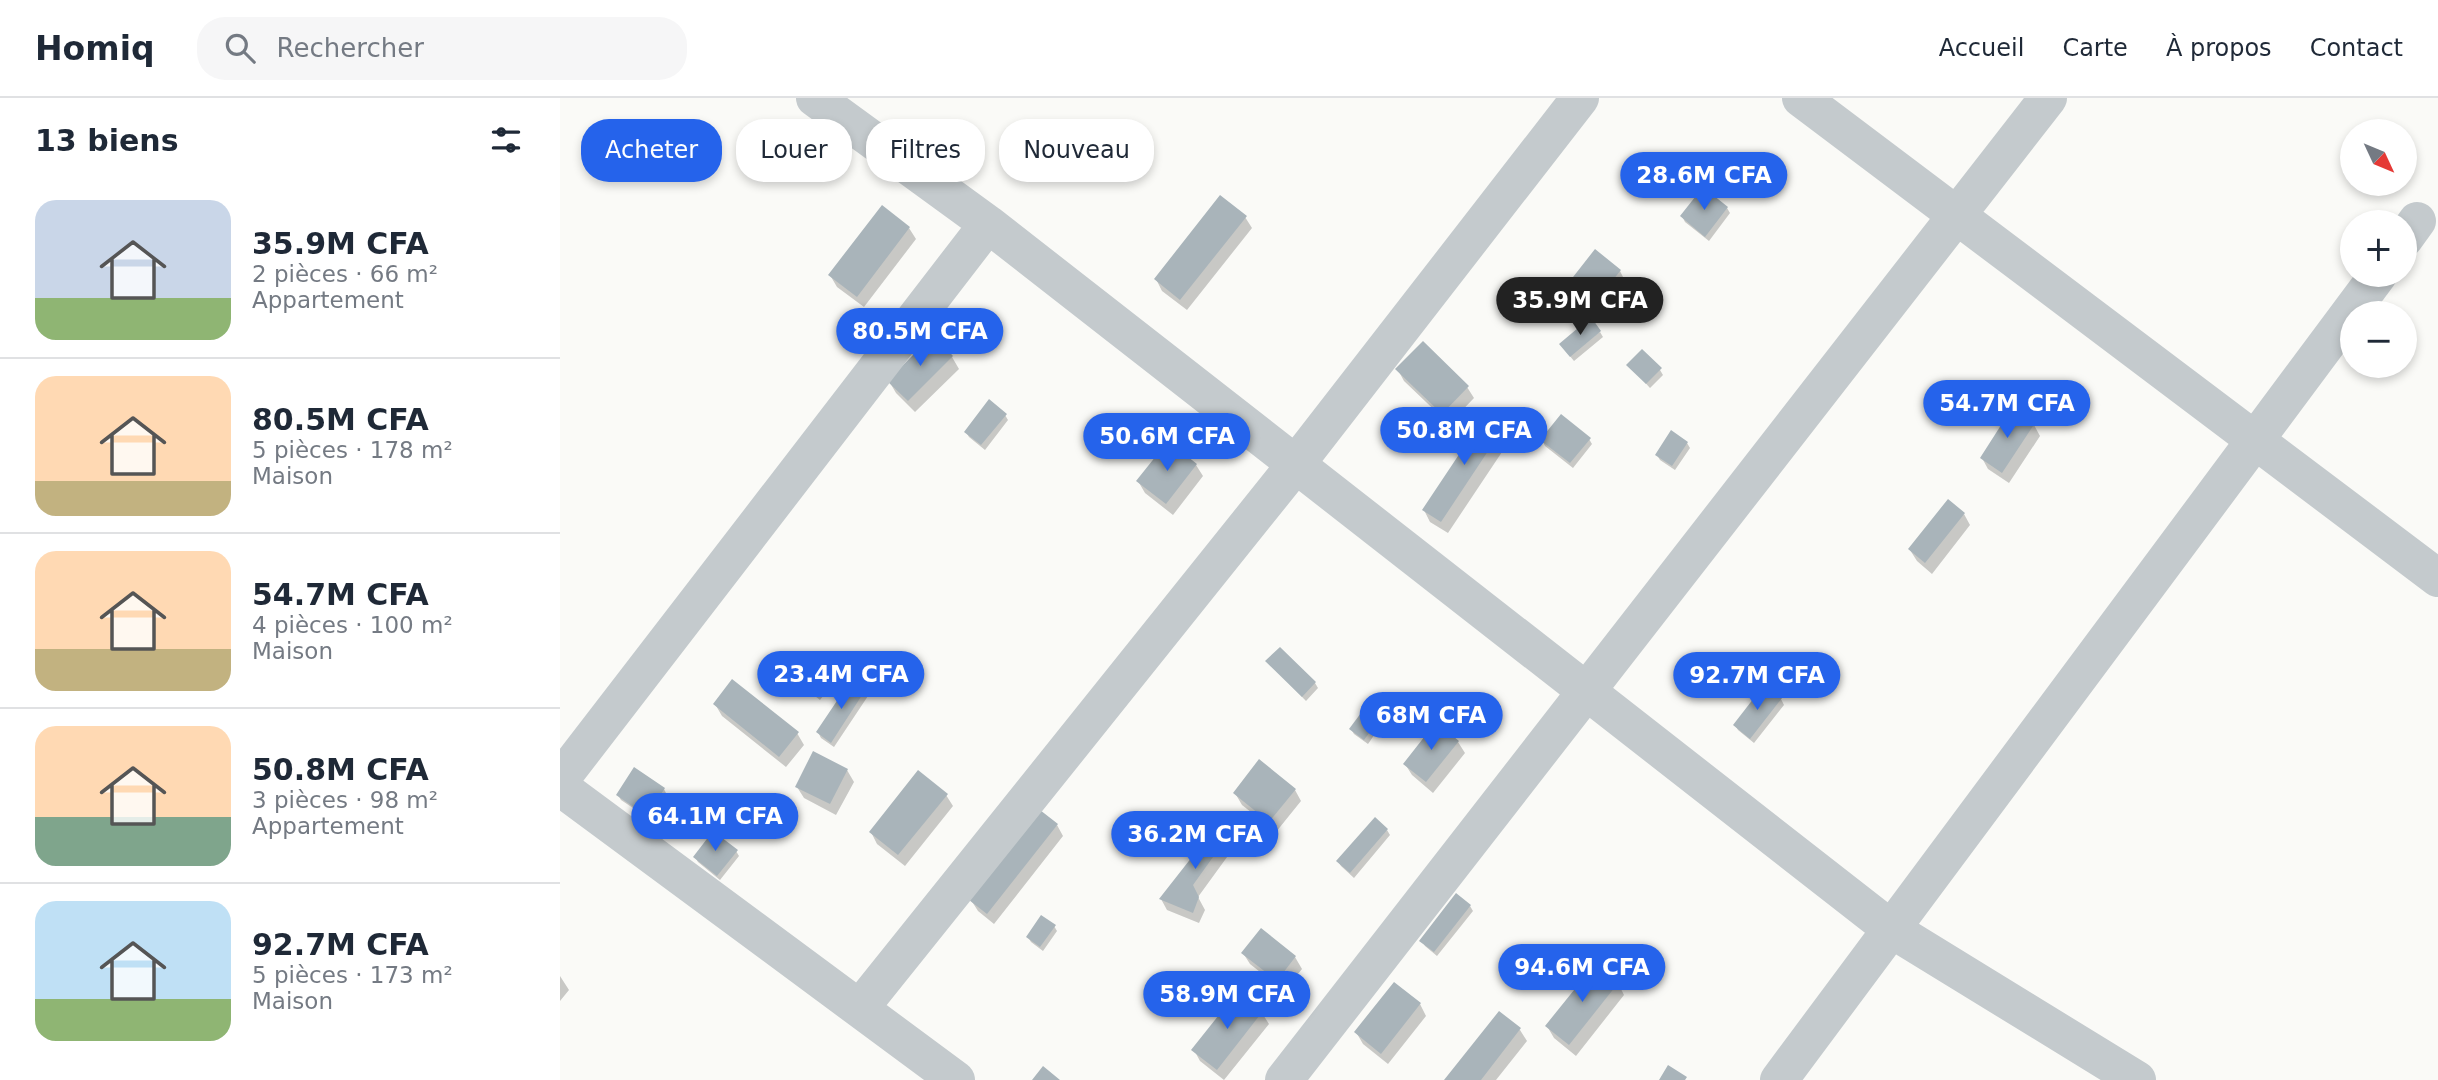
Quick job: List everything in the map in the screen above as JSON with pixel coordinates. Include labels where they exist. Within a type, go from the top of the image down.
[{"type":"street","points":[[815,98],[988,224],[1891,929],[2137,1080]]},
{"type":"street","points":[[860,1008],[1296,464],[1580,98]]},
{"type":"street","points":[[1801,98],[2438,578]]},
{"type":"street","points":[[1284,1080],[2048,98]]},
{"type":"street","points":[[560,780],[988,224]]},
{"type":"street","points":[[1779,1080],[2369,287]]},
{"type":"street","points":[[560,788],[956,1080]]},
{"type":"building","points":[[1703,187],[1728,207],[1705,237],[1680,216]]},
{"type":"building","points":[[1220,195],[1247,216],[1180,300],[1154,279]]},
{"type":"building","points":[[882,205],[910,227],[857,297],[828,275]]},
{"type":"building","points":[[1595,249],[1621,270],[1592,306],[1566,286]]},
{"type":"building","points":[[1591,317],[1601,331],[1570,357],[1559,344]]},
{"type":"building","points":[[933,335],[953,356],[908,401],[887,381]]},
{"type":"building","points":[[1423,341],[1469,386],[1442,414],[1395,369]]},
{"type":"building","points":[[1642,349],[1662,368],[1646,384],[1626,365]]},
{"type":"building","points":[[989,399],[1007,414],[981,445],[964,432]]},
{"type":"building","points":[[2012,408],[2035,423],[2002,473],[1980,458]]},
{"type":"building","points":[[1488,411],[1506,424],[1441,522],[1422,510]]},
{"type":"building","points":[[1561,414],[1591,438],[1570,463],[1540,440]]},
{"type":"building","points":[[1671,430],[1688,442],[1672,466],[1655,455]]},
{"type":"building","points":[[1168,441],[1197,464],[1166,504],[1136,481]]},
{"type":"building","points":[[1948,499],[1965,513],[1925,563],[1908,549]]},
{"type":"building","points":[[1280,647],[1316,682],[1302,697],[1265,661]]},
{"type":"building","points":[[821,655],[838,668],[816,696],[800,683]]},
{"type":"building","points":[[732,679],[799,732],[779,757],[713,704]]},
{"type":"building","points":[[851,680],[866,689],[831,743],[816,732]]},
{"type":"building","points":[[1764,685],[1782,698],[1750,739],[1733,725]]},
{"type":"building","points":[[1361,713],[1375,725],[1364,740],[1349,729]]},
{"type":"building","points":[[1436,722],[1459,741],[1426,782],[1403,764]]},
{"type":"building","points":[[813,751],[848,769],[830,804],[795,787]]},
{"type":"building","points":[[1259,759],[1296,789],[1269,822],[1233,793]]},
{"type":"building","points":[[634,767],[665,788],[647,816],[616,795]]},
{"type":"building","points":[[918,770],[948,794],[898,855],[869,832]]},
{"type":"building","points":[[1040,810],[1058,824],[987,914],[969,900]]},
{"type":"building","points":[[1375,817],[1388,829],[1350,873],[1336,861]]},
{"type":"building","points":[[1221,820],[1233,829],[1193,885],[1199,897],[1193,913],[1159,899]]},
{"type":"building","points":[[713,831],[738,850],[717,876],[693,857]]},
{"type":"building","points":[[1456,893],[1471,905],[1434,952],[1419,941]]},
{"type":"building","points":[[1041,915],[1056,925],[1040,947],[1026,937]]},
{"type":"building","points":[[1261,928],[1296,956],[1277,981],[1241,953]]},
{"type":"building","points":[[1595,964],[1619,982],[1569,1045],[1545,1026]]},
{"type":"building","points":[[1394,982],[1421,1003],[1381,1054],[1354,1032]]},
{"type":"building","points":[[1238,991],[1263,1011],[1217,1070],[1191,1050]]},
{"type":"building","points":[[1499,1011],[1521,1028],[1481,1080],[1444,1080]]},
{"type":"building","points":[[1668,1065],[1687,1077],[1685,1080],[1659,1080]]},
{"type":"building","points":[[1043,1066],[1060,1080],[1032,1080]]}]
